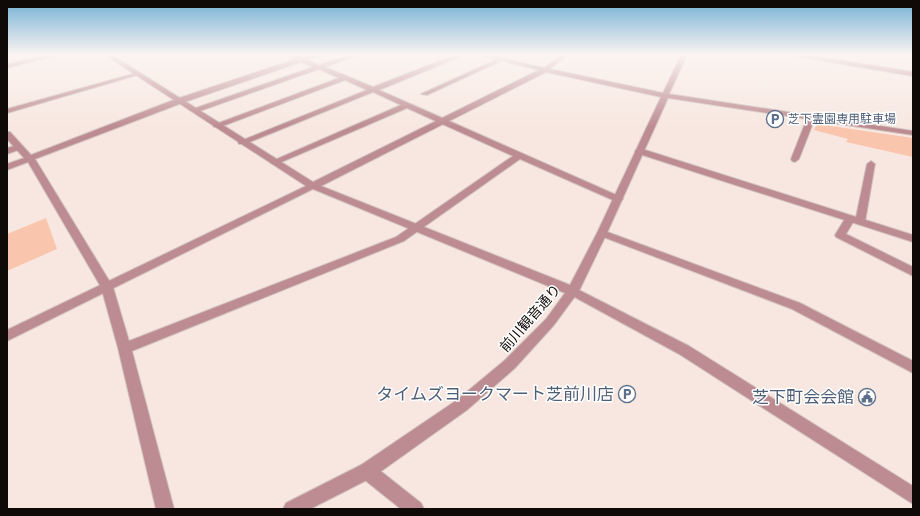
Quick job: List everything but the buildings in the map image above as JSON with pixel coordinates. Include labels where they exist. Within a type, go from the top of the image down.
[{"type":"street","points":[[7,111],[120,79]]},
{"type":"street","points":[[146,79],[242,142],[313,186],[573,291],[684,350],[913,496]]},
{"type":"street","points":[[7,167],[179,100],[241,79]]},
{"type":"street","points":[[194,110],[284,79]]},
{"type":"street","points":[[217,125],[342,79]]},
{"type":"street","points":[[348,79],[618,200]]},
{"type":"street","points":[[242,142],[400,79]]},
{"type":"street","points":[[425,94],[458,79]]},
{"type":"street","points":[[7,336],[527,79]]},
{"type":"street","points":[[587,79],[666,96],[913,133]]},
{"type":"street","name":"前川観音通り","points":[[292,509],[367,471],[462,405],[510,364],[550,322],[573,291],[618,200],[639,151],[673,79]]},
{"type":"street","points":[[274,162],[407,105]]},
{"type":"street","points":[[795,158],[812,118]]},
{"type":"street","points":[[7,134],[13,149],[30,159],[107,287],[125,348],[165,509]]},
{"type":"street","points":[[639,151],[913,239]]},
{"type":"street","points":[[125,348],[400,239],[520,155]]},
{"type":"street","points":[[871,164],[855,221],[840,235],[913,272]]},
{"type":"street","points":[[602,233],[796,306],[913,366]]},
{"type":"street","points":[[367,471],[415,509]]},
{"type":"shaded area","points":[[817,124],[913,138],[913,157],[846,142],[848,139],[814,130]]},
{"type":"shaded area","points":[[46,218],[57,249],[7,271],[7,234]]},
{"type":"place","name":"芝下霊園専用駐車場","points":[[775,119]]},
{"type":"place","name":"タイムズヨークマート芝前川店","points":[[627,394]]},
{"type":"place","name":"芝下町会会館","points":[[867,397]]}]
